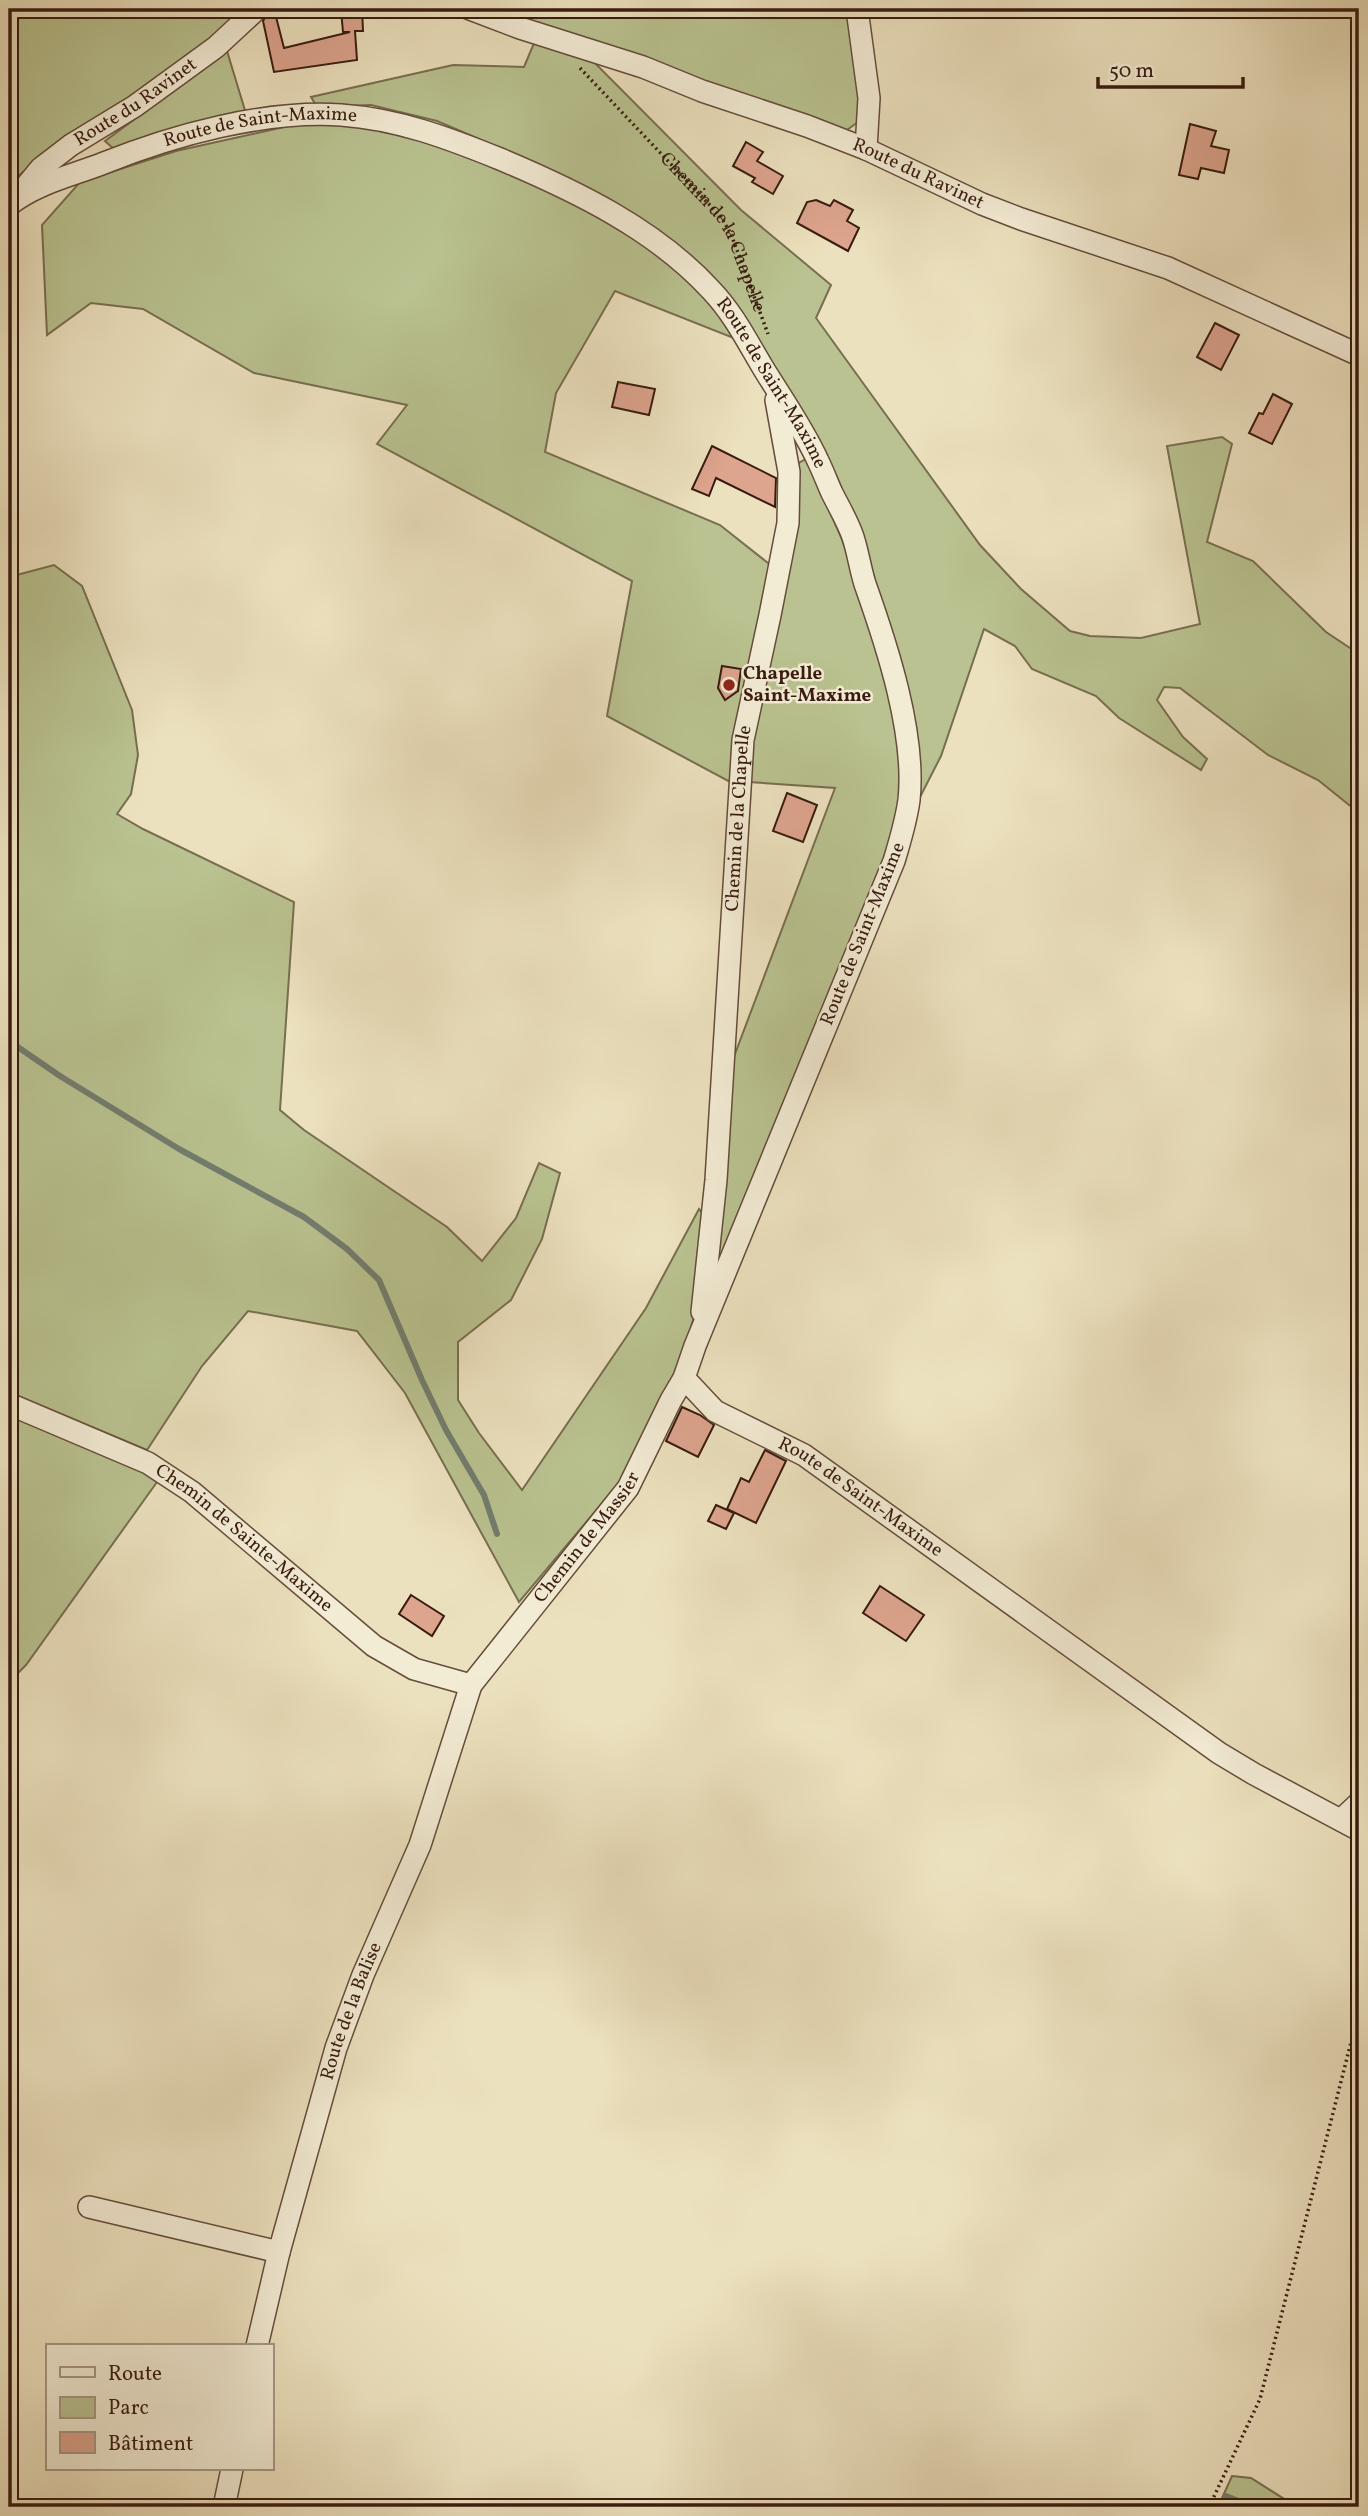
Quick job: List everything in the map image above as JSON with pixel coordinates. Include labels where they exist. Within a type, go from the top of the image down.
[{"type":"street","name":"Route du Ravinet","points":[[12,202],[41,168],[71,145],[135,106],[216,47],[257,9]]},
{"type":"street","name":"Route du Ravinet","points":[[470,9],[520,28],[564,40],[866,149],[982,204],[1168,268],[1359,355]]},
{"type":"street","points":[[857,9],[869,98],[866,149]]},
{"type":"street","name":"Route de Saint-Maxime","points":[[12,202],[38,186],[169,140],[242,123],[285,117],[338,115],[379,119],[447,137],[548,179],[613,213],[641,232],[694,273],[712,291],[734,318],[818,460],[853,537],[903,716],[909,797],[905,827],[894,861],[699,1335],[684,1378],[715,1411],[804,1455],[1219,1754],[1350,1825]]},
{"type":"street","name":"Chemin de la Chapelle","points":[[699,1335],[716,1181],[743,740],[737,724],[770,615],[788,523],[789,472],[774,384]]},
{"type":"street","name":"Chemin de Massier","points":[[471,1685],[628,1488],[684,1378]]},
{"type":"street","name":"Chemin de Sainte-Maxime","points":[[9,1404],[148,1463],[192,1492],[374,1646],[414,1669],[471,1685]]},
{"type":"street","name":"Route de la Balise","points":[[257,2344],[279,2252],[336,2048],[363,1975],[420,1845],[471,1685]]},
{"type":"street","points":[[1350,1825],[1359,1803]]},
{"type":"street","points":[[89,2207],[279,2252]]},
{"type":"street","points":[[224,2507],[232,2470]]},
{"type":"path","name":"Chemin de la Chapelle","points":[[564,40],[566,54],[721,217],[731,234],[769,340]]},
{"type":"path","points":[[1209,2507],[1260,2399],[1359,2011]]},
{"type":"green space","points":[[9,9],[243,9],[211,43],[67,138],[9,183]]},
{"type":"green space","points":[[516,9],[852,9],[860,107],[858,122],[847,130],[828,127],[548,29],[522,17]]},
{"type":"green space","points":[[537,36],[588,56],[741,210],[831,285],[816,318],[980,545],[1021,589],[1070,631],[1090,636],[1141,638],[1200,624],[1167,446],[1222,437],[1232,444],[1207,542],[1253,561],[1326,632],[1359,654],[1359,813],[1318,780],[1268,755],[1180,688],[1164,687],[1157,700],[1183,737],[1207,759],[1201,770],[1119,718],[1096,696],[1032,669],[1015,646],[984,629],[941,756],[918,801],[858,533],[719,289],[512,153],[437,121],[371,105],[317,107],[311,97],[453,65],[524,67]]},
{"type":"green space","points":[[227,51],[247,117],[116,151],[105,141]]},
{"type":"green space","points":[[331,122],[379,128],[447,144],[570,201],[661,255],[713,302],[736,339],[615,291],[556,393],[545,452],[720,525],[773,567],[732,783],[607,716],[632,581],[377,444],[407,405],[254,373],[143,309],[91,303],[47,335],[42,225],[80,182],[176,151],[293,125]]},
{"type":"green space","points":[[806,459],[841,537],[856,580],[900,732],[904,793],[887,863],[709,1299],[732,1062],[835,788],[749,782],[750,742],[797,464]]},
{"type":"green space","points":[[54,565],[82,586],[132,710],[138,755],[131,794],[117,814],[294,902],[280,1110],[304,1130],[447,1227],[482,1261],[516,1218],[539,1163],[560,1173],[542,1239],[511,1300],[458,1342],[458,1400],[522,1490],[646,1308],[699,1209],[706,1217],[693,1320],[681,1362],[625,1476],[519,1602],[405,1393],[357,1331],[248,1311],[202,1366],[147,1450],[9,1392],[9,577]]},
{"type":"green space","points":[[9,1411],[134,1466],[157,1482],[26,1665],[9,1682]]},
{"type":"green space","points":[[1232,2476],[1251,2478],[1297,2507],[1218,2507]]},
{"type":"building","points":[[270,9],[274,9],[284,48],[350,32],[343,32],[341,10],[362,9],[363,31],[355,31],[357,60],[274,72],[263,21]]},
{"type":"building","points":[[1190,124],[1216,131],[1211,146],[1229,150],[1224,173],[1201,168],[1198,179],[1179,175]]},
{"type":"building","points":[[746,142],[763,152],[757,161],[783,176],[773,194],[752,182],[755,178],[733,166]]},
{"type":"building","points":[[816,200],[830,206],[834,200],[853,210],[847,221],[859,228],[848,251],[797,223],[807,202]]},
{"type":"building","points":[[1215,323],[1239,335],[1221,370],[1197,357]]},
{"type":"building","points":[[618,382],[655,389],[649,415],[612,407]]},
{"type":"building","points":[[1273,394],[1292,404],[1272,444],[1249,433]]},
{"type":"building","points":[[712,446],[776,478],[775,507],[716,478],[709,496],[692,489]]},
{"type":"building","name":"Chapelle Saint-Maxime","points":[[722,666],[741,669],[738,691],[725,700],[718,688]]},
{"type":"building","points":[[787,793],[817,805],[803,842],[773,831]]},
{"type":"building","points":[[682,1407],[714,1425],[698,1457],[666,1441]]},
{"type":"building","points":[[765,1450],[786,1461],[756,1523],[727,1509],[741,1478],[749,1482]]},
{"type":"building","points":[[716,1505],[734,1513],[726,1529],[708,1521]]},
{"type":"building","points":[[880,1586],[924,1615],[906,1641],[863,1613]]},
{"type":"building","points":[[411,1595],[444,1616],[432,1636],[399,1614]]},
{"type":"waterway","points":[[9,1041],[60,1076],[179,1149],[304,1217],[347,1249],[379,1280],[446,1430],[484,1495],[497,1534]]},
{"type":"waterway","points":[[1226,2496],[1253,2507]]},
{"type":"place","name":"Chapelle Saint-Maxime","points":[[729,685]]}]
